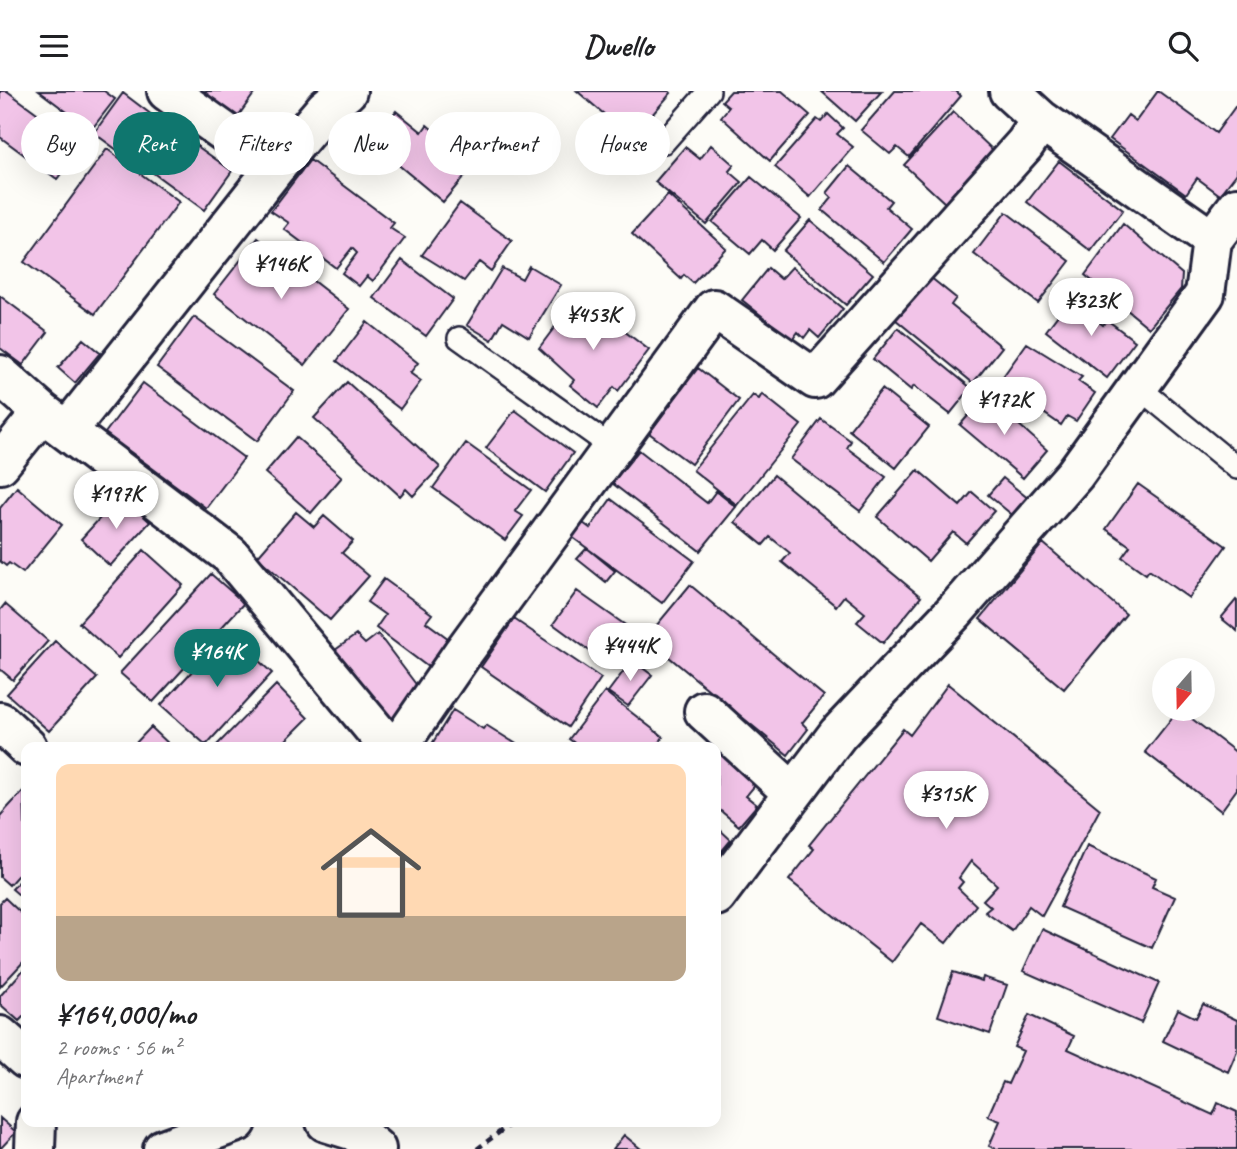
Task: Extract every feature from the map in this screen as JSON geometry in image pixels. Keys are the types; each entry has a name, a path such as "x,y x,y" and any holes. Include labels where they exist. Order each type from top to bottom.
{"street":[{"path":"167,91 214,125"},
{"path":"314,123 347,91"},
{"path":"1009,91 1041,120 1212,240"},
{"path":"402,742 714,309 815,379 1026,144 1041,120"},
{"path":"0,464 55,421 269,175"},
{"path":"721,889 838,734 954,612 1075,474 1205,294 1212,240 1237,207"},
{"path":"0,375 55,421 230,555 385,742"},
{"path":"704,711 793,793"},
{"path":"0,722 22,742"},
{"path":"0,1036 21,1055"},
{"path":"35,1149 36,1127"},
{"path":"163,1149 223,1127"},
{"path":"340,1127 355,1132 376,1149"}],"lane":[{"path":"670,135 709,91"},
{"path":"458,338 613,449"},
{"path":"1138,387 1237,468"}],"path":[{"path":"477,1149 506,1127"}],"building":[{"path":"0,91 7,91 36,112 21,112 21,152 0,137"},
{"path":"39,91 104,91 115,99 99,120 99,112 67,112"},
{"path":"199,91 256,91 241,112 227,112"},
{"path":"577,91 671,93 655,112 602,112"},
{"path":"731,91 782,91 810,115 770,161 721,117 729,107 722,101"},
{"path":"821,91 882,91 855,121"},
{"path":"895,91 956,91 961,96 909,157 897,147 890,154 861,130"},
{"path":"1158,91 1216,133 1237,104 1237,173 1220,195 1197,178 1186,194 1110,139 1128,115 1136,121"},
{"path":"123,93 148,112 113,112 113,147 99,137 99,126"},
{"path":"953,112 994,151 945,203 904,165"},
{"path":"828,114 843,128 837,134 853,147 810,197 775,167 817,119 821,122"},
{"path":"411,123 422,132 425,128 425,175 466,175 443,202 411,175"},
{"path":"711,145 734,165 729,171 742,182 706,224 655,182 661,175 670,175 670,164 685,147 700,159"},
{"path":"200,148 214,158 214,175 229,175 204,210 156,175 200,175"},
{"path":"107,149 113,153 113,175 142,175 179,202 95,314 24,262 88,175 99,175 99,160"},
{"path":"1059,161 1123,210 1091,251 1027,202"},
{"path":"314,163 394,223 390,228 405,238 373,281 367,276 359,286 342,273 357,253 352,248 336,268 284,229 289,223 271,211 299,175 314,175"},
{"path":"849,166 891,201 886,207 912,229 884,262 822,210 832,198 827,193"},
{"path":"751,177 801,218 773,250 762,240 750,254 712,222"},
{"path":"668,195 726,248 693,283 684,275 681,279 632,234"},
{"path":"460,203 512,241 491,271 479,262 464,281 422,255"},
{"path":"1006,212 1070,261 1038,303 974,254"},
{"path":"810,220 873,274 846,305 783,251"},
{"path":"1123,224 1182,274 1181,289 1149,328 1085,275"},
{"path":"258,238 349,309 305,365 214,294"},
{"path":"402,260 453,299 426,336 374,298"},
{"path":"529,266 561,285 529,337 503,321 492,340 467,325 502,268 522,279"},
{"path":"792,267 843,309 819,338 810,330 804,338 798,332 792,340 742,300 768,268 781,279"},
{"path":"930,277 956,298 951,305 1002,347 973,383 895,319"},
{"path":"0,296 48,332 23,365 0,348"},
{"path":"578,296 649,350 618,391 614,387 598,408 570,385 574,380 539,348"},
{"path":"1070,299 1103,325 1107,320 1135,341 1107,378 1046,331"},
{"path":"194,317 294,391 257,441 157,367"},
{"path":"367,322 418,363 410,373 421,381 400,409 337,361"},
{"path":"898,328 971,388 950,414 914,386 911,390 873,359"},
{"path":"83,339 100,353 75,383 58,368"},
{"path":"1027,343 1082,377 1078,381 1095,393 1076,421 1067,416 1061,425 999,382"},
{"path":"698,368 739,400 691,464 649,433"},
{"path":"347,382 440,467 413,496 406,489 400,496 314,418"},
{"path":"143,383 244,458 206,508 105,433"},
{"path":"882,389 929,427 896,468 849,430"},
{"path":"762,394 801,425 737,505 693,470 753,395 759,399"},
{"path":"986,395 1047,450 1023,478 960,425"},
{"path":"515,410 573,453 545,492 486,448"},
{"path":"821,419 851,441 847,448 886,477 860,511 791,459"},
{"path":"296,437 342,477 311,513 265,473"},
{"path":"466,443 531,490 515,511 523,516 505,540 433,488"},
{"path":"639,450 707,503 716,491 736,507 700,551 612,483"},
{"path":"918,470 960,506 972,492 994,511 966,543 953,532 928,561 877,517"},
{"path":"774,475 921,597 883,643 857,622 865,613 844,596 836,606 782,562 790,553 770,537 763,545 735,522"},
{"path":"1003,478 1030,500 1016,518 988,495"},
{"path":"1138,484 1226,546 1189,598 1149,570 1146,574 1122,557 1130,546 1106,529"},
{"path":"17,487 62,525 23,573 9,563 6,566 0,561 0,508"},
{"path":"121,495 150,522 110,566 81,539"},
{"path":"611,499 694,561 662,603 572,537 583,523 590,528"},
{"path":"296,512 314,527 324,516 353,541 342,553 369,576 330,620 257,557"},
{"path":"1043,543 1126,614 1064,689 980,619"},
{"path":"587,548 615,571 606,582 577,559"},
{"path":"144,550 183,585 118,658 79,623"},
{"path":"211,574 244,603 153,702 120,673"},
{"path":"384,579 432,614 426,622 449,639 428,667 376,628 385,615 367,602"},
{"path":"690,585 824,696 802,723 808,729 788,755 646,638"},
{"path":"577,591 638,634 613,668 553,624"},
{"path":"1237,601 1237,631 1221,618"},
{"path":"5,604 48,641 13,680 0,669 0,610"},
{"path":"514,619 601,678 568,727 481,667"},
{"path":"228,632 272,673 209,742 203,742 161,705"},
{"path":"378,634 421,691 413,702 386,724 331,653 356,635 365,644"},
{"path":"55,641 97,678 49,731 7,694"},
{"path":"632,660 652,675 628,706 608,692"},
{"path":"948,684 1100,809 1042,916 1029,906 1012,931 985,912 991,907 983,900 997,885 971,861 959,878 963,882 958,888 976,905 946,943 921,924 892,962 789,880 814,849 809,845 903,729 910,735"},
{"path":"276,685 308,718 284,742 220,742"},
{"path":"605,692 663,737 660,742 573,742 569,739"},
{"path":"453,710 483,729 486,725 513,742 433,742"},
{"path":"1170,721 1195,721 1237,753 1237,789 1221,811 1145,752"},
{"path":"151,727 167,742 137,742"},
{"path":"721,754 757,783 746,796 757,805 739,826 721,811"},
{"path":"21,793 21,872 9,885 0,877 0,816"},
{"path":"721,831 731,840 721,852"},
{"path":"1087,846 1156,878 1152,887 1175,897 1152,948 1060,907"},
{"path":"21,879 21,897 12,889"},
{"path":"5,898 21,913 21,964 0,987 0,903"},
{"path":"1042,929 1159,983 1141,1023 1023,971"},
{"path":"953,972 982,981 983,977 1007,985 990,1034 938,1016"},
{"path":"21,973 19,1021 0,1004 0,996"},
{"path":"1203,1004 1237,1020 1237,1051 1228,1072 1163,1041 1178,1009 1196,1018"},
{"path":"1029,1015 1074,1036 1068,1049 1213,1115 1218,1103 1237,1112 1237,1149 996,1149 989,1146 1000,1121 988,1116 1003,1082 1008,1084 1023,1051 1014,1047"},
{"path":"0,1118 16,1132 0,1149"},
{"path":"624,1135 641,1149 613,1149"}]}
